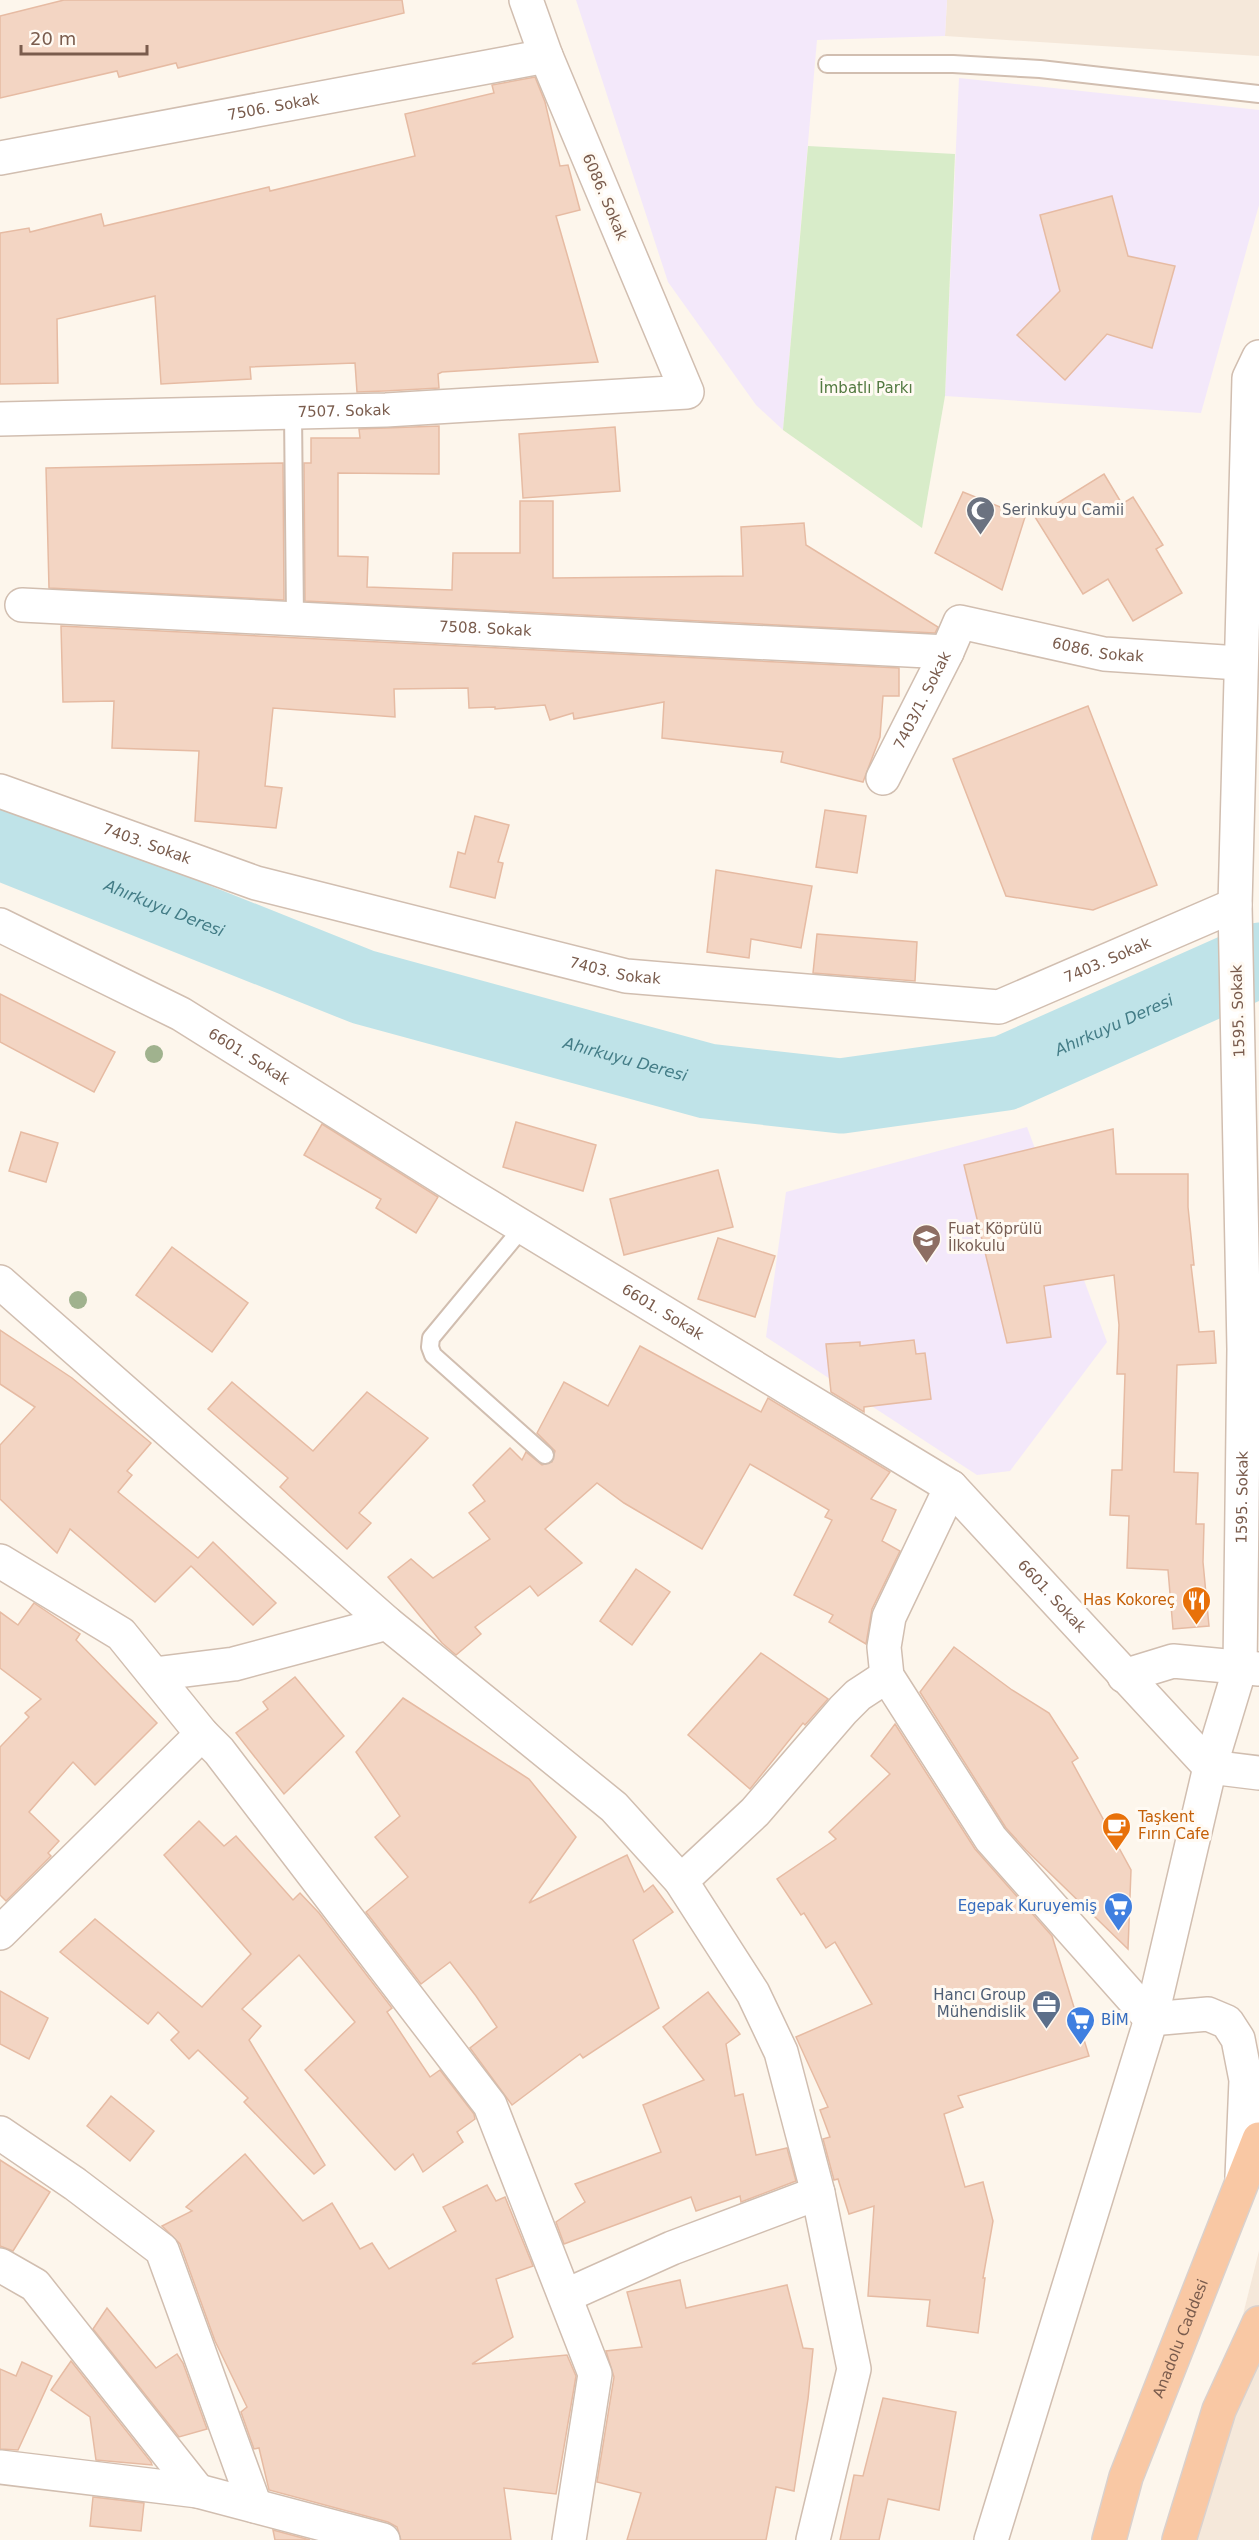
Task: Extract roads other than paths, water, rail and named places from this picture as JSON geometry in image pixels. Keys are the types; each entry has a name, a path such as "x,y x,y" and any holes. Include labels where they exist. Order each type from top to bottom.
{"highway":[{"name":"Anadolu Caddesi","path":"1109,2540 1126,2477 1259,2139"},
{"path":"1179,2540 1219,2410 1259,2323"}],"street":[{"name":"6086. Sokak","path":"526,0 546,56 687,392"},
{"name":"7506. Sokak","path":"0,158 546,56"},
{"name":"1595. Sokak","path":"992,2540 1151,2019 1210,1767 1249,1669 1235,911 1248,731 1239,663 1249,378 1259,357"},
{"name":"7507. Sokak","path":"0,419 386,410 687,392"},
{"name":"7508. Sokak","path":"22,605 947,652"},
{"name":"6086. Sokak","path":"960,622 1104,654 1239,663"},
{"name":"7403/1. Sokak","path":"883,778 960,622"},
{"name":"7403. Sokak","path":"0,791 256,883 627,976 999,1007 1235,911"},
{"name":"6601. Sokak","path":"0,925 181,1014 523,1227 951,1487 1210,1767"},
{"path":"0,1282 387,1623 614,1807 681,1881 753,1993 781,2052 818,2193 855,2369 813,2540"},
{"path":"951,1487 889,1617 884,1647 887,1676 992,1839 1151,2019 1208,2014 1227,2022 1238,2039 1246,2080 1242,2182"},
{"path":"0,1561 120,1634 202,1734 219,1751 490,2105 595,2374 569,2540"},
{"path":"154,1674 234,1664 387,1623"},
{"path":"1124,1676 1173,1661 1249,1669"},
{"path":"681,1881 755,1812 858,1695 887,1676"},
{"path":"0,1932 202,1734"},
{"path":"1210,1767 1259,1773"},
{"path":"0,2133 75,2184 162,2250 255,2506"},
{"path":"565,2296 672,2248 818,2193"},
{"path":"0,2265 35,2285 198,2491"},
{"path":"0,2467 198,2491 383,2540"}],"lane":[{"path":"827,64 943,64 1040,69 1259,94"},
{"path":"293,412 295,619"},
{"path":"523,1227 431,1338 430,1347 433,1356 545,1455"}],"waterway":[{"name":"Ahırkuyu Deresi","path":"0,842 363,987 707,1081 841,1096 1005,1073 1259,960"}],"place":[{"name":"Serinkuyu Camii","path":"981,536"},
{"name":"Fuat Köprülü İlkokulu","path":"927,1264"},
{"name":"Has Kokoreç","path":"1196,1626"},
{"name":"Taşkent Fırın Cafe","path":"1117,1852"},
{"name":"Egepak Kuruyemiş","path":"1118,1932"},
{"name":"Hancı Group Mühendislik","path":"1047,2030"},
{"name":"BİM","path":"1080,2046"}],"park label":[{"name":"İmbatlı Parkı","path":"866,388"}]}
